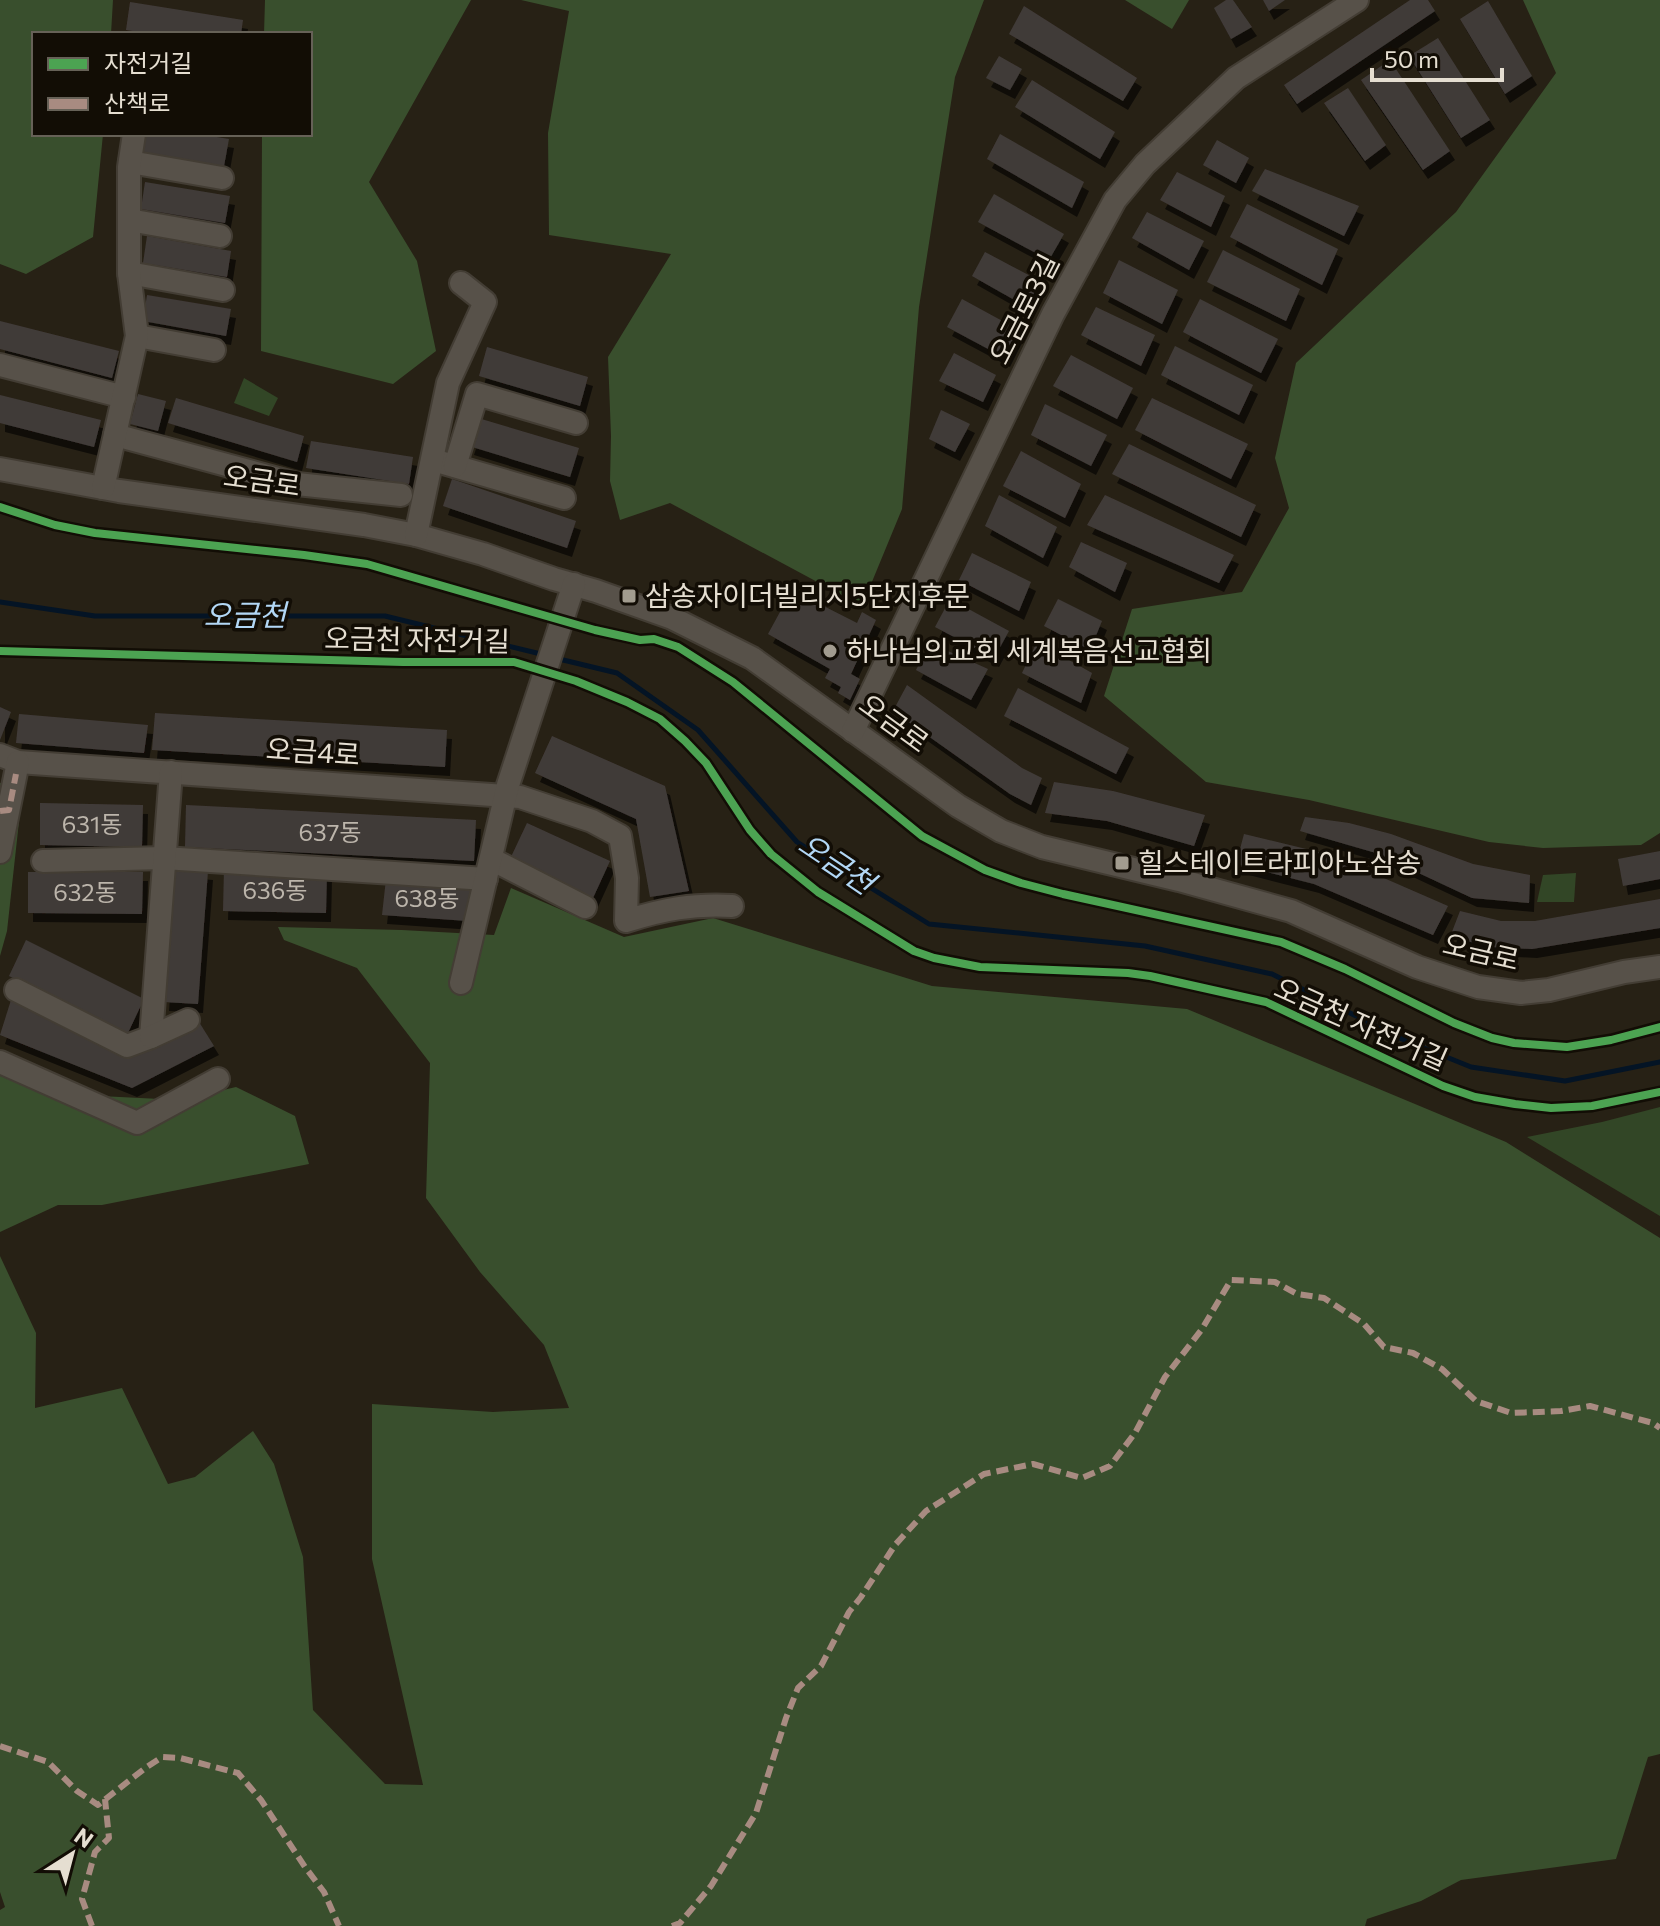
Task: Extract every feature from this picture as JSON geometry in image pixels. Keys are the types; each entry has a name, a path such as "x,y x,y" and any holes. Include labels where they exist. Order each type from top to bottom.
{"street":[{"name":"오금로3길","path":"853,731 1053,314 1115,200 1145,164 1236,78 1357,0"},
{"path":"103,488 137,336 129,273 130,162 134,136"},
{"path":"130,162 222,178"},
{"path":"129,220 220,236"},
{"path":"129,273 223,290"},
{"path":"416,535 448,383 485,302 461,283"},
{"path":"137,336 214,350"},
{"path":"0,365 124,397"},
{"path":"455,466 477,394 576,423"},
{"path":"115,435 297,484 401,495"},
{"path":"431,459 564,498"},
{"name":"오금로","path":"0,469 103,488 416,535 483,554 570,595 672,618 752,658 958,806 1001,831 1042,847 1291,911 1417,967 1478,987 1521,993 1549,990 1624,972 1660,967"},
{"path":"461,983 505,796 570,595"},
{"path":"0,852 9,759"},
{"name":"오금4로","path":"9,759 520,797 592,821 620,836 627,878 626,921 690,905 732,906"},
{"path":"151,1037 171,772"},
{"path":"43,861 164,858 489,869 585,907"},
{"path":"16,990 127,1046 188,1020"},
{"path":"0,1062 137,1123 218,1079"}],"green space":[{"path":"0,0 113,0 111,32 32,32 32,136 103,136 93,237 26,274 0,264"},
{"path":"265,0 471,0 369,182 417,261 436,351 393,384 261,351 262,136 312,136 312,32 264,32"},
{"path":"521,0 984,0 955,77 919,307 902,509 862,606 670,503 620,520 610,481 608,357 671,254 549,235 548,133 569,11"},
{"path":"1125,0 1189,0 1172,29"},
{"path":"1523,0 1660,0 1660,833 1641,845 1543,848 1489,842 1309,800 1206,782 1104,696 1132,609 1242,592 1289,508 1275,458 1296,363 1456,212 1556,73"},
{"path":"244,378 278,398 269,416 234,403"},
{"path":"0,783 23,785 7,931 0,956"},
{"path":"1576,873 1574,902 1537,902 1543,875"},
{"path":"511,888 624,937 713,918 932,986 1187,1009 1506,1142 1660,1238 1660,1754 1648,1757 1616,1859 1461,1880 1421,1901 1367,1919 1365,1926 0,1926 0,1910 5,1907 0,1892 0,1256 36,1333 35,1408 122,1388 168,1484 195,1477 253,1431 274,1464 303,1557 313,1710 385,1784 423,1785 372,1559 372,1404 493,1412 569,1408 544,1345 480,1272 426,1198 430,1063 357,968 284,940 278,927 494,935"},
{"path":"0,1050 100,1096 180,1100 236,1087 295,1116 309,1164 102,1205 58,1205 0,1232"},
{"path":"1660,1107 1660,1216 1527,1137 1602,1122"}],"building":[{"path":"1226,0 1233,0 1252,27 1231,39 1214,8"},
{"path":"1263,0 1285,0 1269,11"},
{"path":"1410,0 1428,0 1435,11 1297,104 1284,85"},
{"path":"1488,1 1532,76 1505,94 1460,19"},
{"path":"130,2 243,20 241,32 126,30"},
{"path":"1024,6 1137,78 1123,101 1009,34"},
{"path":"1438,38 1490,120 1461,138 1409,56"},
{"path":"999,56 1022,69 1010,90 986,78"},
{"path":"1390,60 1450,151 1423,170 1361,80"},
{"path":"1032,80 1115,132 1100,159 1015,107"},
{"path":"1348,88 1386,145 1365,161 1324,103"},
{"path":"1000,134 1084,182 1072,208 987,159"},
{"path":"143,136 229,139 224,166 140,152"},
{"path":"1217,140 1249,158 1236,183 1203,165"},
{"path":"1265,169 1359,206 1344,236 1252,191"},
{"path":"1177,172 1225,196 1211,227 1160,200"},
{"path":"145,182 230,196 225,223 141,209"},
{"path":"994,194 1064,234 1049,260 978,222"},
{"path":"1247,204 1338,249 1322,285 1230,237"},
{"path":"1147,212 1204,241 1189,270 1132,238"},
{"path":"147,236 231,251 227,277 143,263"},
{"path":"1223,250 1300,289 1286,321 1207,282"},
{"path":"985,252 1040,281 1027,307 972,276"},
{"path":"1119,260 1178,290 1162,324 1103,293"},
{"path":"147,295 231,309 226,336 143,321"},
{"path":"962,299 1019,330 1005,358 947,327"},
{"path":"1200,299 1278,339 1261,373 1183,332"},
{"path":"1096,307 1155,335 1141,366 1081,335"},
{"path":"0,321 119,351 112,378 0,349"},
{"path":"1175,346 1253,385 1239,415 1161,375"},
{"path":"487,347 588,377 580,406 479,376"},
{"path":"954,353 996,375 983,402 939,381"},
{"path":"1071,355 1133,388 1117,419 1053,386"},
{"path":"138,394 166,401 158,431 130,424"},
{"path":"0,395 101,420 94,447 0,423"},
{"path":"176,398 304,436 297,462 168,423"},
{"path":"1152,398 1248,444 1231,479 1135,430"},
{"path":"1045,404 1107,435 1091,466 1031,435"},
{"path":"941,410 970,424 955,452 929,439"},
{"path":"478,418 579,448 570,477 469,446"},
{"path":"311,441 413,457 409,484 306,468"},
{"path":"1129,444 1256,505 1241,537 1112,474"},
{"path":"1021,451 1081,484 1065,518 1003,486"},
{"path":"452,479 576,521 567,548 443,506"},
{"path":"999,495 1057,527 1043,558 985,526"},
{"path":"1105,495 1234,555 1219,583 1087,525"},
{"path":"1081,542 1127,563 1115,592 1069,567"},
{"path":"972,553 1031,582 1019,611 959,580"},
{"name":"하나님의교회 세계복음선교협회","path":"792,590 857,623 862,612 876,620 851,674 860,679 850,700 838,693 841,687 825,678 830,669 768,634"},
{"path":"950,599 1009,631 994,658 935,627"},
{"path":"1058,599 1102,621 1090,650 1044,626"},
{"path":"1037,642 1092,673 1081,703 1022,673"},
{"path":"930,643 988,669 971,700 916,670"},
{"path":"907,685 1022,768 1042,778 1031,805 1010,794 893,711"},
{"path":"1018,688 1129,748 1116,774 1004,716"},
{"path":"0,707 11,712 0,740"},
{"path":"155,713 447,730 445,767 152,750"},
{"path":"19,714 148,725 144,753 16,743"},
{"path":"552,736 665,786 689,891 650,897 636,819 535,773"},
{"path":"1054,782 1113,791 1205,815 1194,846 1107,821 1045,813"},
{"path":"40,803 143,805 142,847 40,845"},
{"path":"186,805 476,820 474,861 185,847"},
{"path":"1305,817 1349,823 1391,834 1473,864 1530,875 1529,903 1472,898 1376,853 1300,831"},
{"path":"527,823 610,861 593,898 510,859"},
{"path":"1244,834 1331,855 1448,906 1433,935 1314,884 1236,864"},
{"path":"1660,851 1660,879 1623,886 1618,859"},
{"path":"174,868 208,871 198,1004 164,1002"},
{"path":"224,869 327,871 326,913 223,911"},
{"path":"28,872 143,872 142,914 28,913"},
{"path":"386,879 472,883 468,921 382,915"},
{"path":"1660,899 1660,928 1532,949 1492,947 1450,937 1460,911 1501,921 1535,921"},
{"path":"26,940 144,999 127,1035 9,976"},
{"path":"11,1000 133,1057 199,1022 214,1046 132,1088 0,1035"}],"waterway":[{"name":"오금천","path":"0,602 95,616 385,616 545,655"},
{"name":"오금천","path":"555,658 617,673 698,730 797,842 929,924 1145,946 1272,974 1402,1039 1471,1067 1565,1081 1660,1062"}],"marked path":[{"path":"0,811 9,810 16,774"},
{"path":"672,1926 680,1923 711,1886 756,1813 798,1688 821,1666 849,1612 895,1545 926,1511 984,1474 1033,1464 1082,1478 1110,1466 1135,1433 1165,1377 1202,1329 1231,1280 1275,1282 1297,1294 1324,1298 1364,1324 1384,1347 1413,1353 1442,1369 1476,1401 1511,1413 1561,1411 1590,1406 1653,1423 1660,1428"},
{"path":"0,1746 48,1762 77,1791 98,1805 162,1757 180,1758 238,1773 261,1800 324,1892 339,1926"},
{"path":"92,1926 82,1899 95,1852 109,1838 105,1799"}],"cycle path":[{"path":"0,507 55,525 95,533 367,564 595,630 640,640 654,639 678,647 733,682 922,836 985,870 1063,894 1281,942 1492,1038 1567,1047 1611,1040 1660,1027"},
{"name":"오금천 자전거길","path":"0,651 514,662 576,681 660,719 706,763 750,830 771,854 818,892 914,951 980,967 1150,976 1266,1002 1443,1086 1475,1097 1551,1108 1592,1106 1660,1092"}],"place":[{"name":"삼송자이더빌리지5단지후문","path":"629,596"},
{"name":"하나님의교회 세계복음선교협회","path":"830,651"},
{"name":"힐스테이트라피아노삼송","path":"1122,863"}]}
